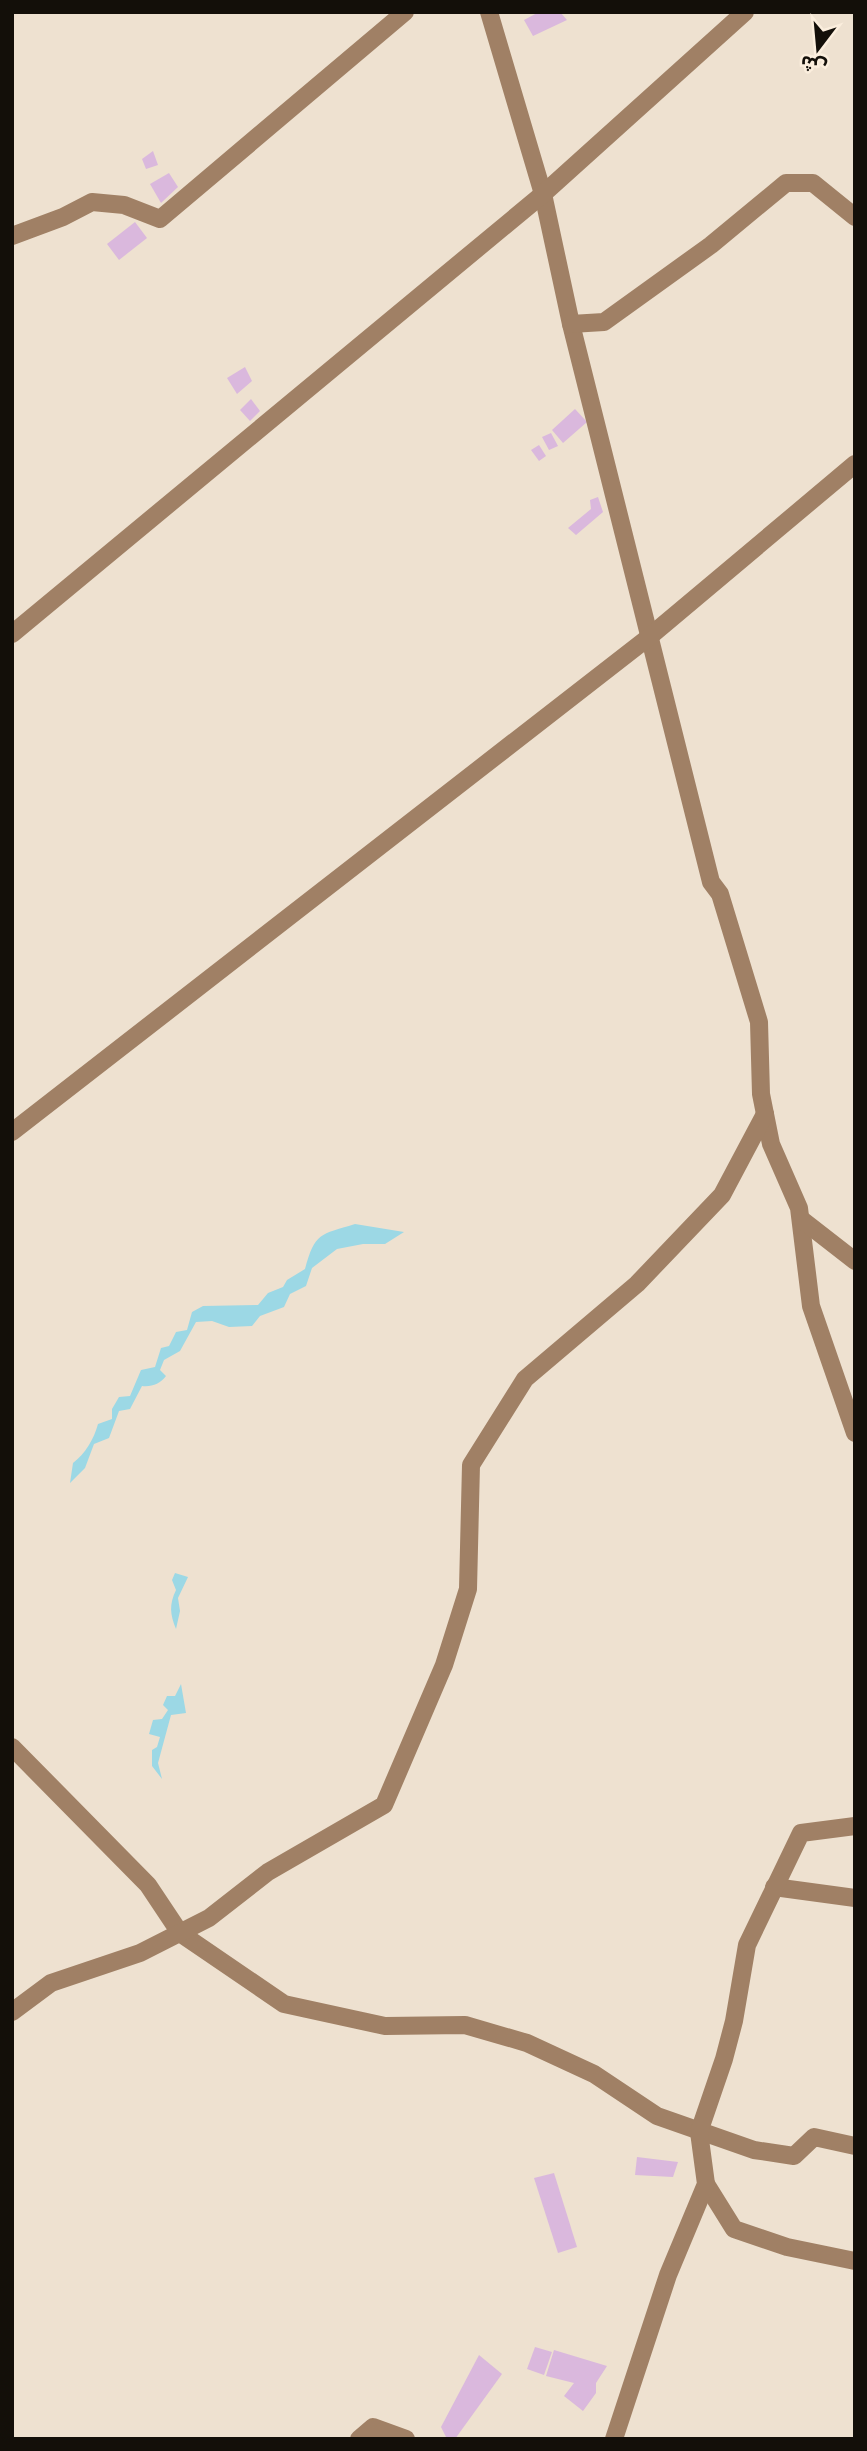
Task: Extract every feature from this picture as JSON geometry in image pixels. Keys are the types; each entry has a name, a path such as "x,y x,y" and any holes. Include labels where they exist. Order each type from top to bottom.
{"street":[{"path":"12,236 63,217 92,202 124,205 160,219 405,12"},
{"path":"489,12 543,194 571,324 711,882 720,894 759,1022 761,1094 771,1144 799,1208 811,1306 855,1433"},
{"path":"12,634 543,194 745,12"},
{"path":"571,324 604,322 711,245 786,183 813,183 855,217"},
{"path":"12,1132 649,637 855,464"},
{"path":"12,2012 51,1983 141,1953 209,1918 268,1872 384,1805 444,1665 468,1589 471,1465 525,1379 637,1284 722,1195 765,1114"},
{"path":"801,1219 855,1261"},
{"path":"12,1747 148,1885 180,1933 284,2004 385,2026 464,2025 527,2043 594,2074 657,2116 754,2150 794,2156 814,2137 855,2146"},
{"path":"855,1826 801,1833 747,1945 734,2021 699,2132 706,2184 734,2229 787,2247 855,2261"},
{"path":"774,1888 855,1898"},
{"path":"614,2439 668,2275 706,2184"},
{"path":"359,2439 373,2427 406,2439"}],"water":[{"path":"355,1224 404,1232 385,1244 363,1244 337,1249 312,1268 306,1286 290,1294 284,1307 260,1316 252,1326 229,1327 212,1321 196,1322 180,1351 164,1360 160,1370 166,1376 155,1384 142,1386 130,1409 119,1411 109,1438 94,1444 85,1468 70,1483 73,1463 88,1446 98,1424 112,1419 112,1409 119,1397 130,1396 141,1370 155,1367 161,1348 169,1346 176,1332 187,1330 192,1312 203,1306 258,1305 268,1293 283,1287 287,1280 305,1269 316,1241 326,1233"},
{"path":"175,1573 188,1577 178,1598 180,1611 176,1629 171,1610 176,1590 172,1580"},
{"path":"181,1684 186,1713 171,1715 158,1763 162,1779 152,1766 152,1750 157,1747 160,1737 149,1734 153,1720 162,1719 168,1710 163,1705 167,1696 175,1696"}],"building":[{"path":"539,12 560,12 567,20 533,36 524,20"},
{"path":"153,151 158,165 146,169 142,159"},
{"path":"169,173 178,187 161,203 150,184"},
{"path":"135,222 147,238 119,260 107,244"},
{"path":"245,367 252,381 237,394 227,378"},
{"path":"251,399 260,411 250,421 240,410"},
{"path":"575,409 587,422 563,443 552,430"},
{"path":"551,433 558,446 549,450 542,437"},
{"path":"539,445 546,456 539,461 531,450"},
{"path":"598,497 603,512 576,535 568,528 591,509 590,500"},
{"path":"637,2157 678,2162 673,2177 635,2175"},
{"path":"554,2173 577,2247 558,2253 534,2178"},
{"path":"535,2347 552,2352 544,2375 527,2369"},
{"path":"554,2350 607,2366 596,2383 596,2393 583,2411 564,2396 574,2383 546,2376"},
{"path":"479,2355 502,2374 455,2439 447,2439 441,2427"}]}
